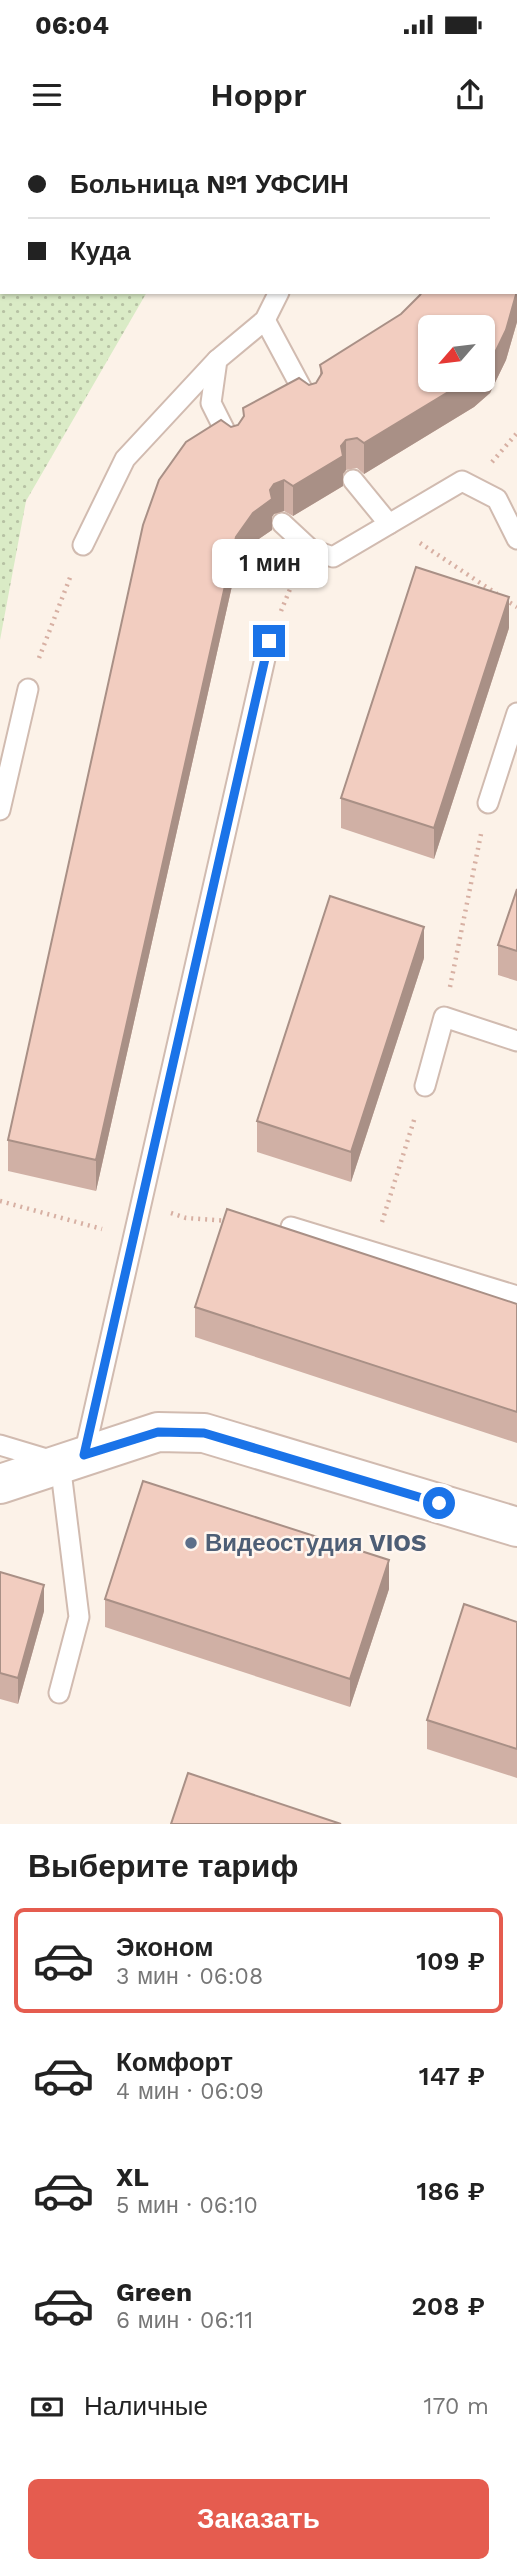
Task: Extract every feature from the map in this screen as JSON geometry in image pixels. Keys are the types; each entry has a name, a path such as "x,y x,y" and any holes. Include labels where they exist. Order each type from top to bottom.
{"street":[{"path":"0,1484 158,1432 204,1433 517,1527"}],"lane":[{"path":"83,545 125,459 218,360 265,320 278,294"},
{"path":"265,320 310,402"},
{"path":"218,360 211,403 232,444"},
{"path":"353,480 390,524"},
{"path":"282,523 310,549 333,557 462,481 497,499 517,539"},
{"path":"60,1693 79,1617 72,1459 269,641"},
{"path":"0,810 28,689"},
{"path":"488,803 517,713"},
{"path":"425,1086 444,1017 517,1041"},
{"path":"291,1227 517,1296"},
{"path":"0,1445 72,1459"}],"path":[{"path":"390,524 517,607"},
{"path":"28,689 53,615 83,545"},
{"path":"444,1017 488,803"},
{"path":"382,1221 425,1086"},
{"path":"0,1201 79,1222"},
{"path":"186,1218 241,1222"}],"green space":[{"path":"0,294 146,294 26,501 0,640"}],"building":[{"path":"421,294 516,294 506,330 495,353 495,315 418,315 418,392 448,392 364,443 357,438 346,440 341,446 343,456 293,486 284,480 274,484 270,490 272,499 253,513 236,537 96,1160 8,1140 143,525 159,480 186,442 221,420 231,427 238,425 244,416 243,408 299,378 309,385 316,383 322,373 320,365 401,314"},
{"path":"416,567 509,597 434,828 341,798"},
{"path":"517,889 517,951 498,945"},
{"path":"330,896 424,927 351,1152 257,1121"},
{"path":"227,1209 517,1304 517,1412 195,1307"},
{"path":"143,1481 389,1560 350,1679 105,1599"},
{"path":"0,1572 44,1585 18,1678 0,1673"},
{"path":"464,1604 517,1622 517,1749 427,1720"},
{"path":"188,1773 341,1824 171,1824"}],"place":[{"name":"Видеостудия VIOS","path":"191,1543"}],"route":[{"path":"269,641 84,1455 158,1432 204,1433 439,1503"}]}
